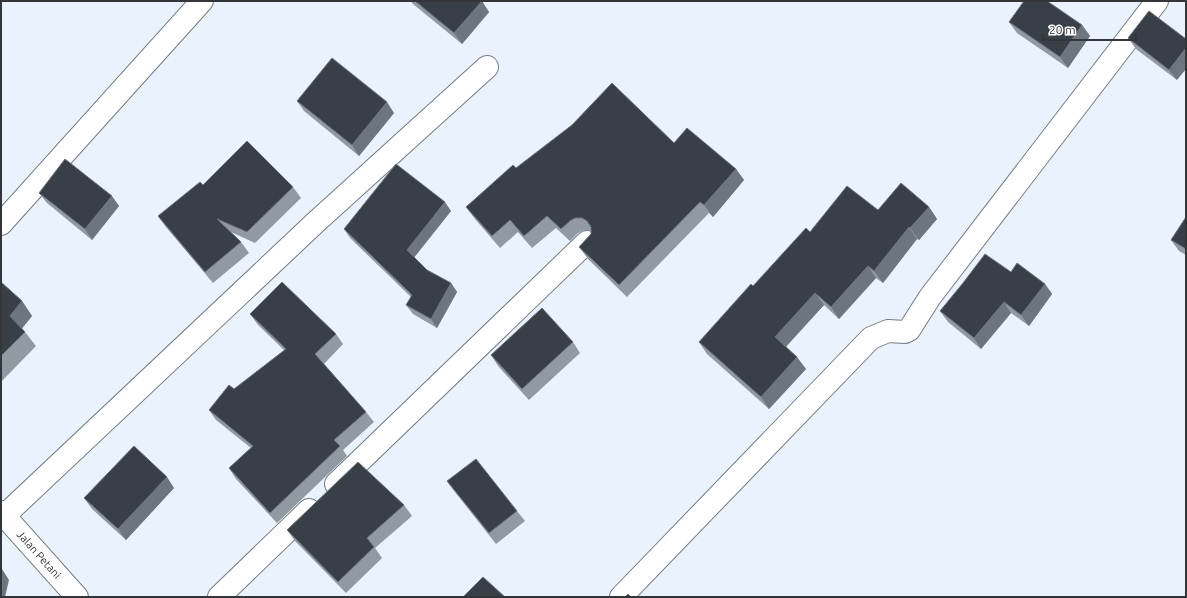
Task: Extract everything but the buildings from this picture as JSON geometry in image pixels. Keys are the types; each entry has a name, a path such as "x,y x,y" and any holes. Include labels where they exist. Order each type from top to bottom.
{"street":[{"path":"1,224 202,1"},
{"path":"621,597 871,338 888,331 904,332 909,330 930,297 1157,1"},
{"path":"2,514 316,222 487,67"},
{"path":"219,597 587,242"},
{"name":"Jalan Petani","path":"2,514 77,597"}]}
